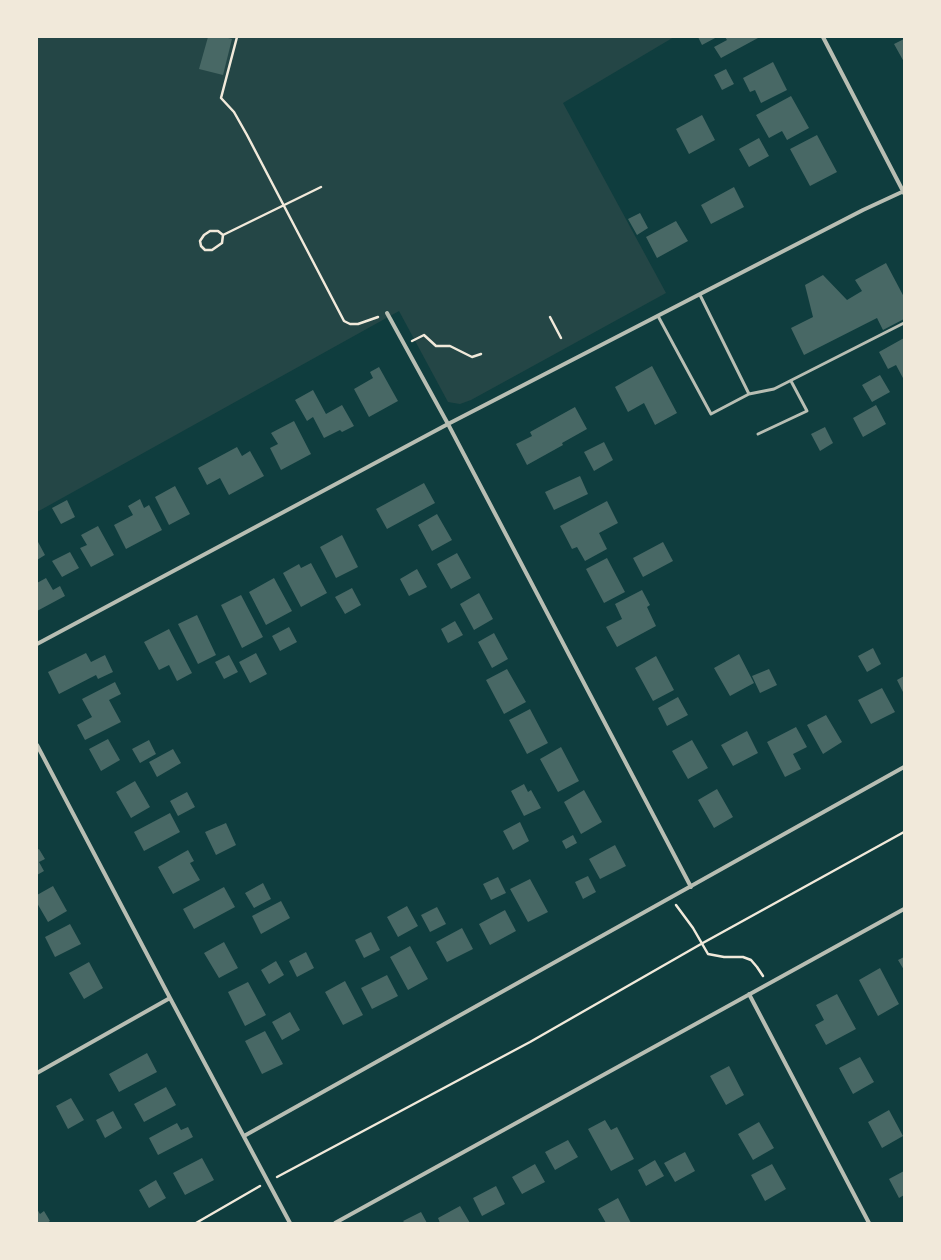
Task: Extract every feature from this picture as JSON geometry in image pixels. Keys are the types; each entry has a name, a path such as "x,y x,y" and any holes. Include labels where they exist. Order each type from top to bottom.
{"street":[{"path":"37,644 448,424 863,210 904,192 822,37"},
{"path":"387,313 448,424 691,887"},
{"path":"37,745 290,1223"},
{"path":"244,1136 904,767"},
{"path":"335,1223 904,909"},
{"path":"750,994 869,1223"},
{"path":"37,1073 170,998"}],"lane":[{"path":"700,295 750,394"},
{"path":"658,316 711,414 750,394 774,389 904,323"},
{"path":"758,434 807,411 791,380"}],"path":[{"path":"237,37 221,98 234,112 344,321 350,324 358,324 387,313"},
{"path":"223,235 321,187"},
{"path":"210,231 218,231 223,235 222,243 217,248 205,250 201,246 200,241 204,234 210,231"},
{"path":"550,318 561,338"},
{"path":"405,345 424,335 436,346 450,346 472,357 481,354"},
{"path":"279,1176 530,1042 701,944 904,832"},
{"path":"672,897 680,912 693,928 708,954 724,957 743,957 751,960 768,984"},
{"path":"196,1223 256,1188"}],"shaded area":[{"path":"37,37 674,37 563,103 666,293 471,400 460,404 448,402 399,311 37,512"}],"building":[{"path":"208,37 224,37 232,39 223,75 199,69"},
{"path":"698,37 717,37 702,45"},
{"path":"725,37 758,38 721,58 714,47 727,40"},
{"path":"904,39 904,62 894,44"},
{"path":"773,62 787,90 761,103 755,90 750,92 743,78"},
{"path":"726,69 734,84 722,90 714,75"},
{"path":"791,96 809,128 787,140 782,131 769,138 756,115"},
{"path":"702,115 715,140 689,154 676,129"},
{"path":"817,135 837,172 810,186 790,149"},
{"path":"759,138 769,156 749,167 739,149"},
{"path":"734,187 744,207 711,224 701,205"},
{"path":"640,213 648,228 637,235 628,219"},
{"path":"676,221 688,241 657,258 646,237"},
{"path":"886,263 904,297 904,319 883,330 877,318 804,355 791,328 813,317 805,285 823,275 847,300 862,291 855,280"},
{"path":"904,338 904,380 896,365 888,369 879,352"},
{"path":"652,366 677,413 655,425 644,403 628,412 615,387"},
{"path":"379,367 398,401 369,417 354,389 373,378 370,372"},
{"path":"880,375 890,392 872,402 862,385"},
{"path":"313,390 326,414 342,405 354,426 342,432 340,430 324,438 313,417 307,421 295,400"},
{"path":"876,405 886,424 863,437 853,418"},
{"path":"575,407 587,429 562,443 563,445 527,465 516,444 532,436 530,432"},
{"path":"294,421 311,454 281,470 270,448 278,444 271,433"},
{"path":"825,427 833,443 820,451 811,434"},
{"path":"604,442 613,460 594,471 584,452"},
{"path":"237,447 242,456 250,451 264,476 229,495 220,478 207,485 198,468"},
{"path":"580,476 588,494 554,510 545,492"},
{"path":"424,483 435,503 387,529 376,509"},
{"path":"175,486 190,514 169,525 155,497"},
{"path":"140,499 144,508 149,505 162,530 126,549 114,525 133,515 128,506"},
{"path":"67,500 75,517 61,524 52,508"},
{"path":"607,501 618,523 599,533 607,549 585,561 577,547 572,549 560,526"},
{"path":"437,514 452,540 432,551 418,525"},
{"path":"98,526 114,555 91,567 80,548 87,545 81,535"},
{"path":"342,535 358,567 336,578 320,547"},
{"path":"37,540 45,555 37,560"},
{"path":"663,542 673,561 643,577 633,558"},
{"path":"70,552 79,568 62,577 52,561"},
{"path":"457,553 471,578 451,589 437,564"},
{"path":"607,558 625,592 604,603 586,569"},
{"path":"311,563 327,593 301,607 283,573 299,564 301,568"},
{"path":"417,569 427,587 409,596 400,579"},
{"path":"46,578 53,590 60,586 65,596 37,611 37,583"},
{"path":"274,578 292,611 266,625 249,592"},
{"path":"352,588 361,605 345,614 335,597"},
{"path":"642,590 650,605 647,607 656,626 617,647 606,627 622,619 615,604"},
{"path":"479,593 493,619 474,630 460,604"},
{"path":"241,595 263,637 242,648 221,605"},
{"path":"197,615 216,655 198,664 178,624"},
{"path":"455,621 463,635 448,643 441,629"},
{"path":"289,627 297,642 280,651 272,636"},
{"path":"169,629 192,673 177,681 169,665 159,670 144,642"},
{"path":"494,633 508,659 492,668 478,642"},
{"path":"873,648 881,664 867,672 858,656"},
{"path":"86,653 91,662 105,655 113,672 98,679 96,675 59,694 48,672"},
{"path":"256,653 267,674 250,683 239,662"},
{"path":"739,654 754,683 730,696 714,668"},
{"path":"229,655 238,672 224,679 215,662"},
{"path":"656,656 674,690 653,701 635,668"},
{"path":"507,669 526,702 504,714 486,680"},
{"path":"769,669 777,685 760,693 752,676"},
{"path":"904,676 904,694 897,680"},
{"path":"115,682 121,694 109,700 121,722 85,740 77,725 92,717 82,699"},
{"path":"882,688 895,712 871,724 858,700"},
{"path":"678,697 688,715 667,726 658,708"},
{"path":"530,709 548,743 527,754 509,720"},
{"path":"826,715 842,742 823,754 807,725"},
{"path":"796,727 807,747 793,754 801,769 785,777 767,742"},
{"path":"747,731 758,753 733,766 721,745"},
{"path":"108,739 120,760 101,771 89,749"},
{"path":"149,740 156,754 140,763 132,749"},
{"path":"692,740 708,768 688,779 672,751"},
{"path":"561,747 579,781 558,792 540,759"},
{"path":"173,749 181,763 157,777 149,762"},
{"path":"135,781 150,807 131,818 116,792"},
{"path":"524,784 528,792 531,790 541,808 524,816 511,791"},
{"path":"717,789 733,817 714,828 698,800"},
{"path":"584,790 602,822 581,834 564,802"},
{"path":"187,792 195,807 178,816 170,801"},
{"path":"170,813 180,832 144,851 134,832"},
{"path":"520,822 529,841 513,850 503,831"},
{"path":"226,823 236,845 216,855 205,832"},
{"path":"573,835 577,843 566,849 562,841"},
{"path":"615,845 626,866 600,879 589,859"},
{"path":"39,849 45,859 39,862 44,871 37,875 37,850"},
{"path":"188,850 194,861 190,863 200,880 173,894 158,867"},
{"path":"588,876 596,892 583,899 575,882"},
{"path":"498,877 506,893 491,900 483,884"},
{"path":"530,879 548,912 528,922 510,889"},
{"path":"263,883 271,899 254,908 245,893"},
{"path":"53,886 67,911 48,922 37,903 37,895"},
{"path":"224,887 235,907 194,929 183,909"},
{"path":"281,901 290,918 261,934 252,916"},
{"path":"407,906 418,926 398,937 387,917"},
{"path":"437,907 446,924 430,932 421,915"},
{"path":"505,910 516,931 490,945 479,924"},
{"path":"70,924 81,944 55,957 45,937"},
{"path":"462,928 473,949 447,962 436,942"},
{"path":"371,932 380,950 364,958 355,940"},
{"path":"224,942 238,968 219,978 204,953"},
{"path":"410,946 428,979 408,990 390,957"},
{"path":"306,952 314,968 297,977 289,961"},
{"path":"904,957 904,970 898,960"},
{"path":"276,961 284,975 269,984 261,970"},
{"path":"89,962 103,988 84,999 69,973"},
{"path":"880,968 899,1004 878,1016 859,980"},
{"path":"387,975 398,996 372,1009 361,988"},
{"path":"345,981 363,1015 343,1025 325,992"},
{"path":"248,982 266,1015 245,1026 228,992"},
{"path":"837,994 856,1029 826,1045 815,1025 824,1020 816,1005"},
{"path":"290,1012 300,1030 282,1040 272,1022"},
{"path":"265,1031 283,1064 262,1074 245,1041"},
{"path":"147,1053 157,1072 119,1092 109,1074"},
{"path":"860,1057 874,1082 853,1094 839,1068"},
{"path":"729,1066 744,1095 726,1105 710,1076"},
{"path":"166,1087 176,1105 144,1122 134,1104"},
{"path":"71,1098 84,1120 68,1129 56,1106"},
{"path":"889,1110 903,1136 882,1148 868,1122"},
{"path":"113,1111 122,1128 105,1138 96,1120"},
{"path":"605,1120 611,1130 617,1127 634,1159 611,1171 588,1129"},
{"path":"759,1122 774,1148 753,1160 738,1134"},
{"path":"177,1123 181,1130 188,1127 193,1137 158,1155 149,1138"},
{"path":"568,1140 578,1157 555,1170 545,1152"},
{"path":"685,1152 695,1171 675,1182 664,1163"},
{"path":"202,1158 214,1180 185,1195 173,1173"},
{"path":"655,1160 664,1176 646,1186 638,1170"},
{"path":"535,1164 545,1182 522,1194 512,1177"},
{"path":"772,1164 786,1189 765,1201 751,1175"},
{"path":"904,1171 904,1195 899,1198 889,1179"},
{"path":"156,1180 166,1198 149,1208 139,1190"},
{"path":"496,1186 505,1204 482,1216 473,1198"},
{"path":"618,1198 631,1223 606,1223 598,1209"},
{"path":"460,1206 470,1223 440,1223 438,1218"},
{"path":"37,1209 40,1214 44,1211 50,1221 47,1223 37,1223"},
{"path":"421,1212 427,1223 405,1223 403,1221"}]}
